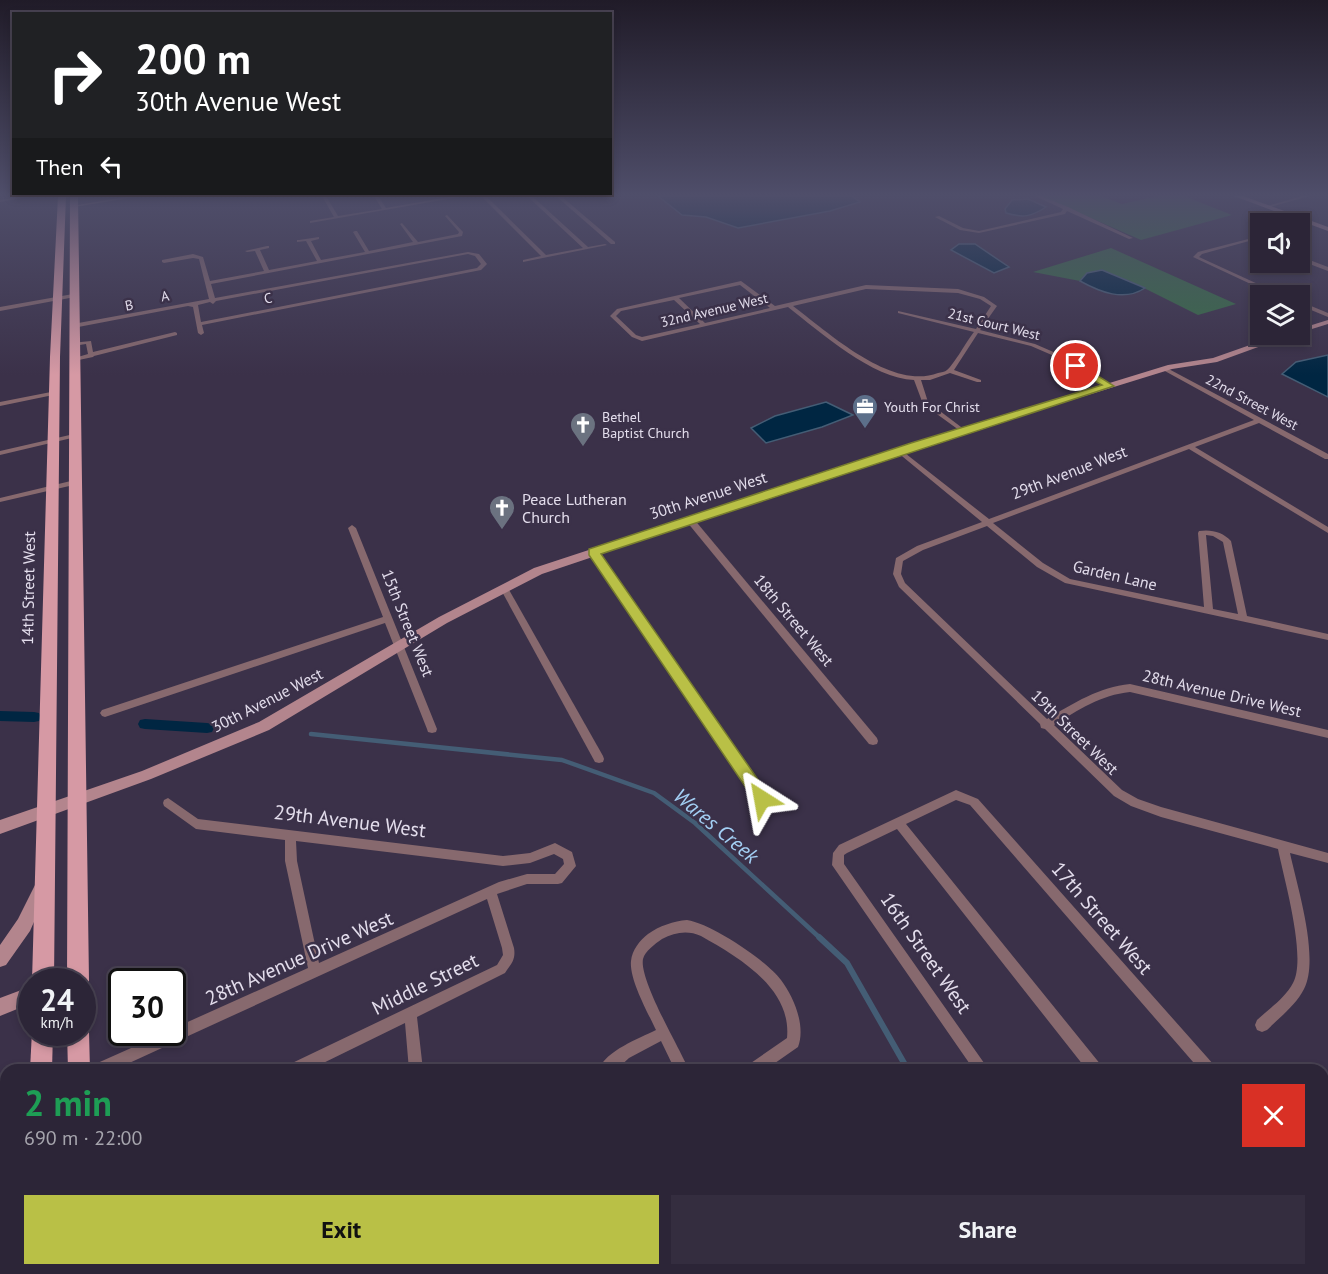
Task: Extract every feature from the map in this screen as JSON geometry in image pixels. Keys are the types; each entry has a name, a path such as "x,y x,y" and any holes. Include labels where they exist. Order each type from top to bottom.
{"main road":[{"name":"14th Street West","path":"43,968 59,255"},
{"path":"73,968 76,799 74,255"},
{"path":"41,1064 42,1046"},
{"path":"78,1046 79,1064"}],"street":[{"path":"260,255 267,272"},
{"path":"316,255 320,262"},
{"path":"208,283 355,255"},
{"name":"A","path":"195,305 465,255"},
{"name":"C","path":"200,324 482,267 484,264 475,255"},
{"path":"1198,255 1196,257 1258,285"},
{"path":"525,261 545,256"},
{"path":"164,261 200,257 213,302"},
{"path":"1310,262 1328,269"},
{"path":"675,298 741,283 774,308"},
{"name":"32nd Avenue West","path":"675,298 615,312 614,318 637,338 646,339 866,287 889,286 958,291 990,301 993,308 977,332"},
{"path":"0,309 74,296"},
{"path":"675,298 704,325"},
{"path":"195,305 201,333"},
{"name":"B","path":"73,326 195,305"},
{"path":"789,305 876,368 917,378 938,377 950,371 977,332"},
{"path":"1310,308 1328,315"},
{"name":"21st Court West","path":"900,312 1033,345 1063,358 1110,386"},
{"path":"1310,328 1328,322"},
{"path":"74,351 91,356 118,346 175,334"},
{"path":"1033,345 1038,336"},
{"path":"74,351 89,342 91,356"},
{"name":"30th Avenue West","path":"0,826 197,755 264,726 400,648 443,620 538,571 899,451 1165,369 1214,360 1258,345"},
{"name":"22nd Street West","path":"1165,369 1328,457"},
{"path":"950,371 979,381"},
{"path":"917,378 925,403 963,431"},
{"path":"0,404 56,393"},
{"name":"29th Avenue West","path":"897,566 905,555 1260,420"},
{"path":"0,453 74,436"},
{"path":"1190,447 1328,530"},
{"name":"Garden Lane","path":"899,451 1040,565 1068,581 1328,637"},
{"path":"0,500 75,482"},
{"name":"18th Street West","path":"690,520 873,741"},
{"name":"15th Street West","path":"352,528 432,729"},
{"path":"1209,611 1202,533 1217,535 1227,542 1243,619"},
{"path":"594,552 762,799"},
{"name":"19th Street West","path":"897,566 902,585 1100,777 1135,803 1328,858"},
{"path":"504,588 599,759"},
{"name":"30th Avenue West","path":"105,713 388,619"},
{"name":"28th Avenue Drive West","path":"1046,725 1090,698 1113,690 1130,688 1328,734"},
{"name":"17th Street West","path":"898,822 956,795 964,796 974,802 1204,1064"},
{"name":"29th Avenue West","path":"168,803 196,824 513,861"},
{"path":"898,822 1091,1064"},
{"name":"16th Street West","path":"898,822 843,849 837,860 838,865 978,1064"},
{"path":"290,835 291,861 315,972"},
{"path":"1262,1025 1292,995 1301,982 1304,970 1304,949 1283,846"},
{"path":"555,848 565,851 570,861 567,872 558,879 514,882 513,861 555,848"},
{"path":"0,959 24,925 45,878"},
{"name":"28th Avenue Drive West","path":"111,1064 514,882"},
{"name":"Middle Street","path":"305,1064 501,969 506,962 508,948 491,893"},
{"path":"679,1064 639,975 638,956 656,936 687,926 705,931 773,980 791,1015 794,1026 793,1042 762,1064"},
{"path":"0,1007 18,1000"},
{"path":"410,1012 415,1064"},
{"path":"612,1064 624,1053 664,1033"}],"green space":[{"path":"1087,255 1128,255 1236,304 1198,315 1128,280 1087,273 1080,281 1033,272"}],"water":[{"path":"961,255 992,255 1009,267 994,273"},
{"path":"1102,270 1145,288 1120,295 1104,292 1080,281 1087,273"},
{"path":"1328,355 1328,397 1282,374 1296,362"},
{"path":"826,402 853,415 822,427 766,443 751,428 775,416"}],"waterway":[{"path":"0,716 34,717"},
{"path":"145,724 207,728"},
{"name":"Wares Creek","path":"311,734 562,760 654,793 695,823 820,938"},
{"name":"Wares Creek","path":"819,937 847,963 905,1064"}],"place":[{"name":"Youth For Christ","path":"865,430"},
{"name":"Bethel Baptist Church","path":"583,448"},
{"name":"Peace Lutheran Church","path":"502,531"}],"route":[{"path":"762,799 594,552 914,446 1110,386 1076,366"}]}
